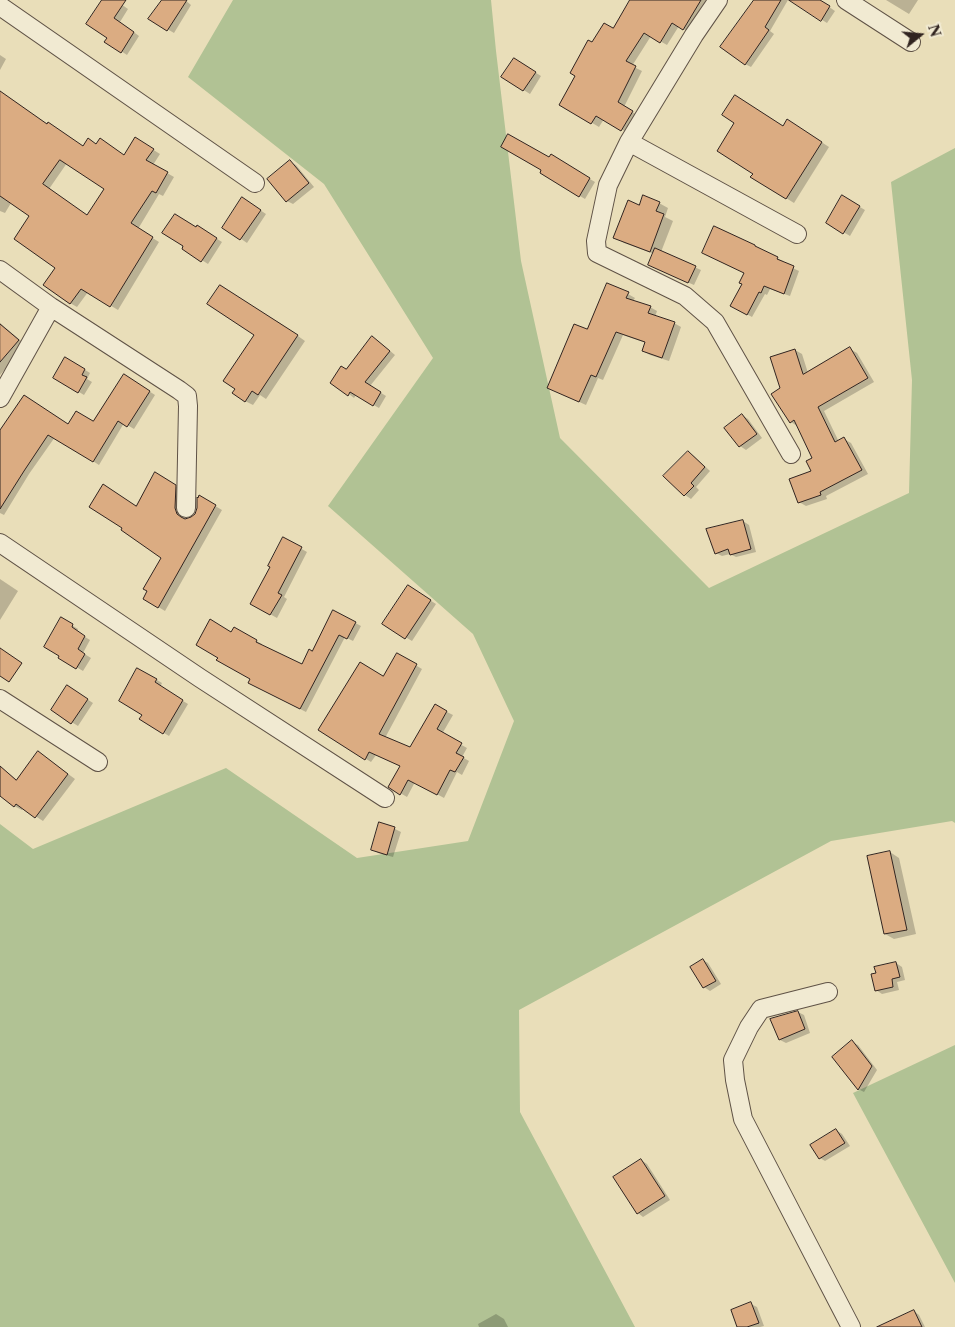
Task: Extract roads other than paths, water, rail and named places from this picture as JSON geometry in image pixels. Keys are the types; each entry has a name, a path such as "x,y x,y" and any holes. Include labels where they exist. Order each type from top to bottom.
{"street":[{"path":"718,0 694,35 629,142 608,185 596,241 597,253 685,296 715,322 791,454"},
{"path":"846,0 911,42"},
{"path":"0,6 255,183"},
{"path":"629,142 797,234"},
{"path":"0,270 51,307 187,396 186,508"},
{"path":"0,398 51,307"},
{"path":"0,543 200,678 385,798"},
{"path":"0,698 98,762"},
{"path":"828,992 761,1008 749,1027 733,1060 743,1118 850,1327"}]}
